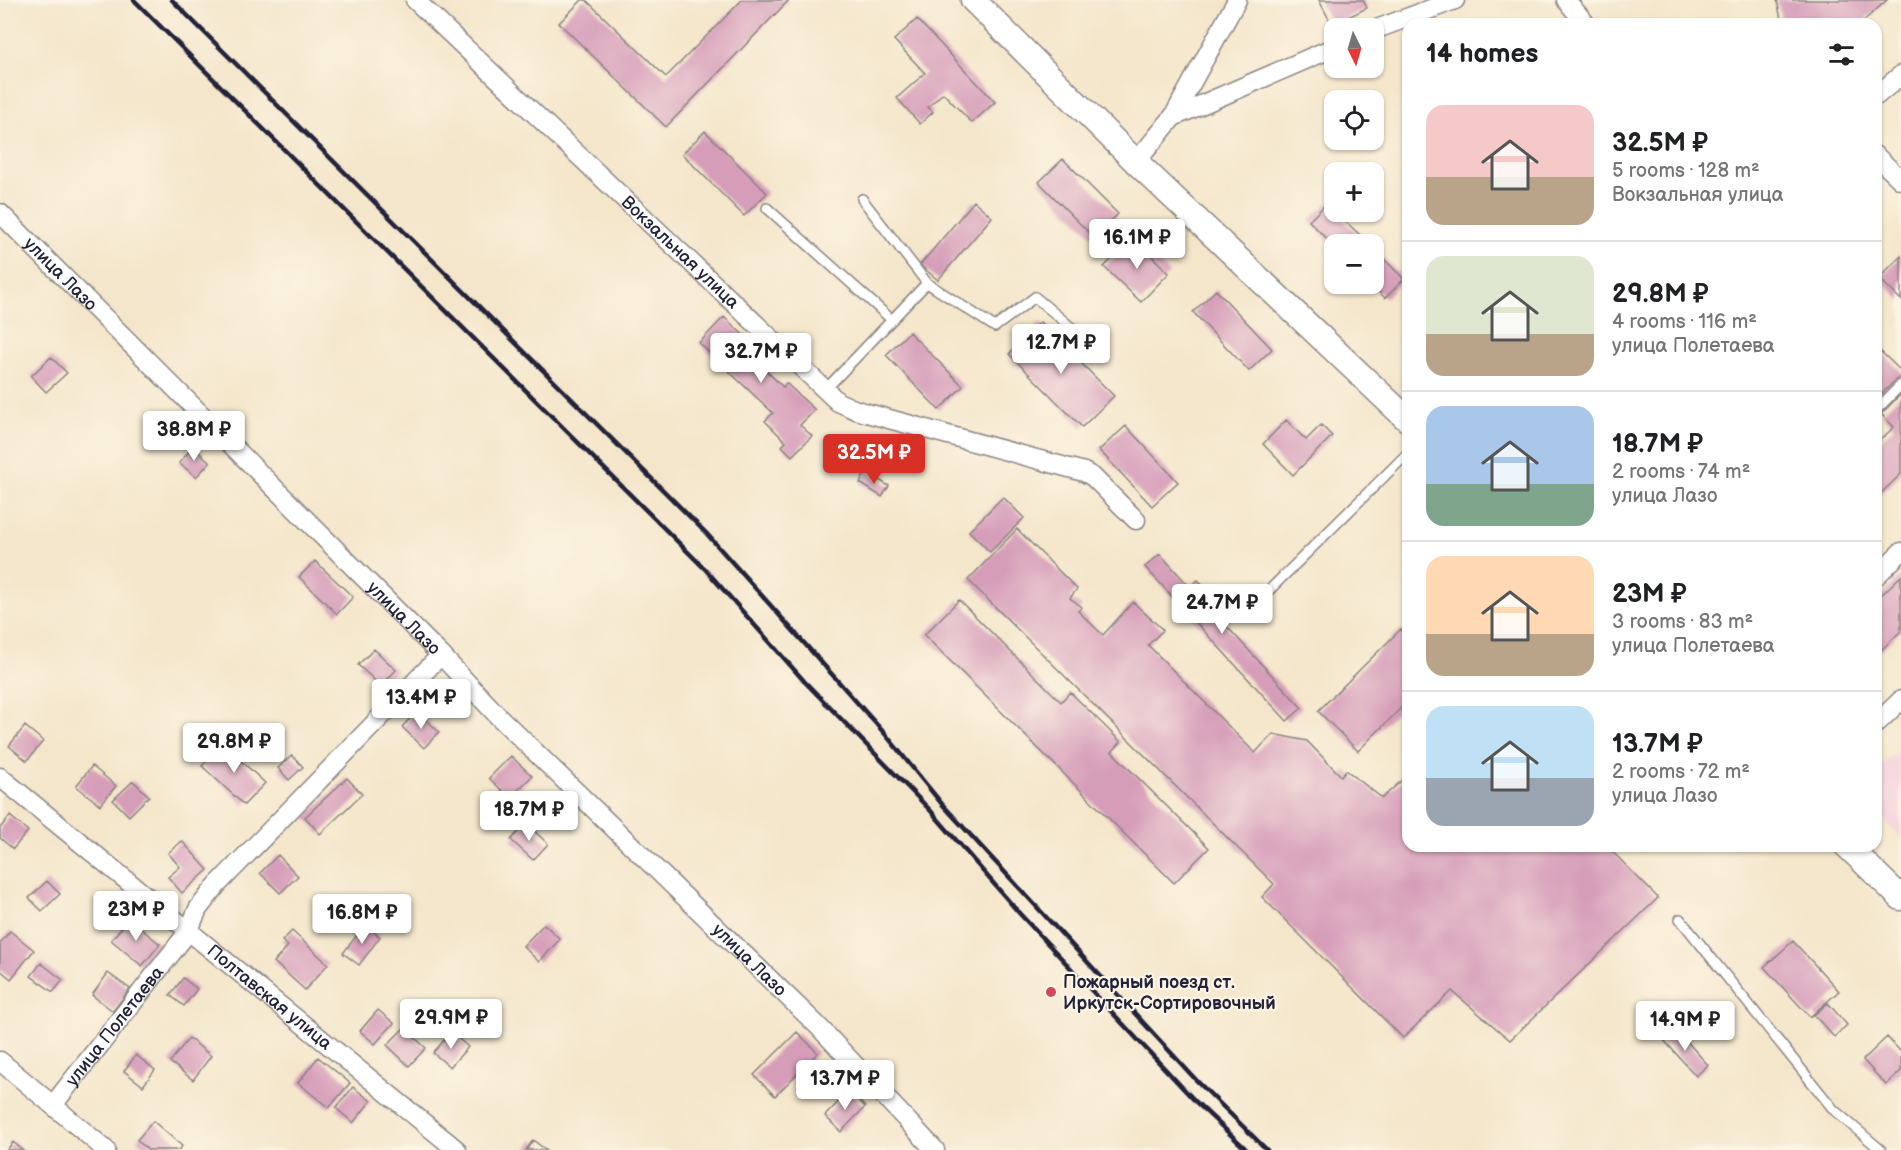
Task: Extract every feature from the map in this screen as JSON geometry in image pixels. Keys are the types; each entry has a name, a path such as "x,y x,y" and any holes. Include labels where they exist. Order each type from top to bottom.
{"street":[{"name":"Вокзальная улица","path":"416,0 838,402 856,410 1084,472 1093,477 1136,520"},
{"path":"973,0 1136,162 1402,414"},
{"path":"1136,162 1173,117 1237,0"},
{"path":"1406,18 1455,0"},
{"path":"1566,0 1581,18"},
{"path":"1384,26 1402,20"},
{"path":"1173,117 1324,52"},
{"path":"1882,91 1901,75"},
{"path":"1882,162 1901,180"},
{"name":"улица Лазо","path":"0,213 441,655 499,717 818,1026 935,1150"},
{"path":"1882,570 1901,552"},
{"name":"улица Полетаева","path":"53,1105 188,932 198,909 217,885 441,655"},
{"path":"1882,718 1901,700"},
{"name":"Полтавская улица","path":"0,777 457,1150"},
{"path":"1853,852 1901,898"},
{"path":"0,1062 106,1150"}],"lane":[{"path":"862,199 927,283 995,327 1035,297 1090,343"},
{"path":"767,208 892,320"},
{"path":"825,390 927,283"},
{"path":"1882,404 1901,385"},
{"path":"1246,613 1402,459"},
{"path":"1680,919 1834,1110 1881,1150"}],"shaded area":[{"path":"1901,747 1901,838 1882,818 1882,765"}],"building":[{"path":"582,0 586,0 666,77 742,0 789,0 666,127 559,23"},
{"path":"1319,0 1363,0 1367,8 1346,18 1328,18"},
{"path":"1777,0 1887,0 1867,18 1781,18"},
{"path":"917,19 995,102 972,123 943,93 928,107 933,112 920,124 897,98 925,73 894,40"},
{"path":"705,131 767,193 744,216 682,154"},
{"path":"1063,159 1118,214 1094,238 1039,182"},
{"path":"974,201 992,217 938,280 920,265"},
{"path":"1324,206 1324,222 1346,222 1359,234 1324,234 1324,236 1309,221"},
{"path":"1133,238 1169,273 1141,302 1104,267"},
{"path":"1901,256 1901,300 1882,281 1882,275"},
{"path":"1384,259 1402,277 1402,281 1385,298 1381,294 1384,294"},
{"path":"1216,290 1272,349 1249,371 1193,312"},
{"path":"724,317 752,343 745,350 783,387 786,383 815,410 800,425 812,436 792,456 782,446 786,442 765,421 773,413 699,343"},
{"path":"1040,322 1114,396 1082,427 1009,354"},
{"path":"909,332 963,386 939,410 886,355"},
{"path":"1882,353 1901,371 1901,375 1882,393"},
{"path":"51,357 67,373 46,392 31,376"},
{"path":"1901,394 1901,474 1882,492 1882,438 1894,427 1882,413"},
{"path":"1286,420 1306,440 1321,425 1332,436 1293,475 1263,444"},
{"path":"1126,426 1178,482 1152,506 1099,450"},
{"path":"193,447 210,462 196,477 179,463"},
{"path":"866,472 889,486 882,497 860,483"},
{"path":"1003,497 1024,518 990,552 969,531"},
{"path":"1017,529 1077,589 1070,598 1082,607 1078,611 1103,635 1133,602 1163,630 1148,645 1255,753 1273,734 1307,741 1341,776 1346,770 1382,798 1402,780 1402,852 1613,852 1658,898 1510,1040 1452,991 1403,1038 1262,897 1274,884 968,580"},
{"path":"1160,554 1190,587 1198,580 1217,600 1209,607 1302,708 1287,721 1145,567"},
{"path":"315,561 353,597 337,614 299,577"},
{"path":"1901,576 1901,631 1882,649 1882,594"},
{"path":"959,600 1061,702 1070,692 1121,742 1112,752 1209,848 1174,883 924,635"},
{"path":"1401,629 1402,707 1358,751 1318,711"},
{"path":"374,649 396,670 381,686 358,665"},
{"path":"417,711 439,732 424,748 402,727"},
{"path":"25,726 43,741 27,761 9,746"},
{"path":"223,744 265,783 244,805 202,766"},
{"path":"292,755 303,767 289,780 278,768"},
{"path":"511,756 532,776 510,798 489,778"},
{"path":"92,766 116,786 100,805 76,786"},
{"path":"347,778 362,794 320,834 305,817"},
{"path":"133,781 149,796 129,816 113,800"},
{"path":"10,816 28,831 13,849 0,838 0,828"},
{"path":"526,823 548,844 533,860 511,840"},
{"path":"182,841 208,870 182,893 168,877 180,867 168,853"},
{"path":"278,855 298,876 280,893 260,873"},
{"path":"47,881 60,894 42,911 29,898"},
{"path":"129,919 160,944 142,966 111,940"},
{"path":"544,924 560,939 539,962 523,946"},
{"path":"365,925 380,937 359,965 343,953"},
{"path":"10,931 34,950 11,979 0,970 0,943"},
{"path":"292,931 328,964 305,990 274,962 288,946 282,941"},
{"path":"1793,941 1839,991 1810,1017 1764,967"},
{"path":"41,963 63,980 53,992 31,976"},
{"path":"108,973 130,989 113,1011 92,995"},
{"path":"183,978 197,989 184,1006 170,995"},
{"path":"1828,1003 1847,1025 1834,1037 1814,1015"},
{"path":"378,1010 394,1023 375,1044 360,1031"},
{"path":"1674,1027 1708,1065 1696,1076 1662,1038"},
{"path":"404,1028 426,1048 409,1066 387,1045"},
{"path":"451,1032 468,1047 450,1067 433,1053"},
{"path":"797,1032 818,1053 775,1096 754,1075"},
{"path":"1887,1037 1901,1052 1901,1071 1886,1085 1863,1060"},
{"path":"189,1038 211,1056 193,1080 170,1062"},
{"path":"136,1055 155,1070 143,1086 124,1071"},
{"path":"318,1057 350,1083 329,1108 298,1083"},
{"path":"353,1087 371,1101 353,1123 336,1108"},
{"path":"849,1091 865,1107 841,1132 825,1116"},
{"path":"153,1121 182,1146 179,1150 148,1150 137,1140"},
{"path":"533,1140 546,1150 526,1150"},
{"path":"13,1142 23,1150 7,1150"}],"railway":[{"path":"134,0 706,570 805,682 930,810 1020,914 1196,1102 1247,1150"},
{"path":"172,0 706,533 886,735 942,804 1198,1082 1267,1150"}],"place":[{"name":"Пожарный поезд ст. Иркутск-Сортировочный","path":"1051,992"}]}
